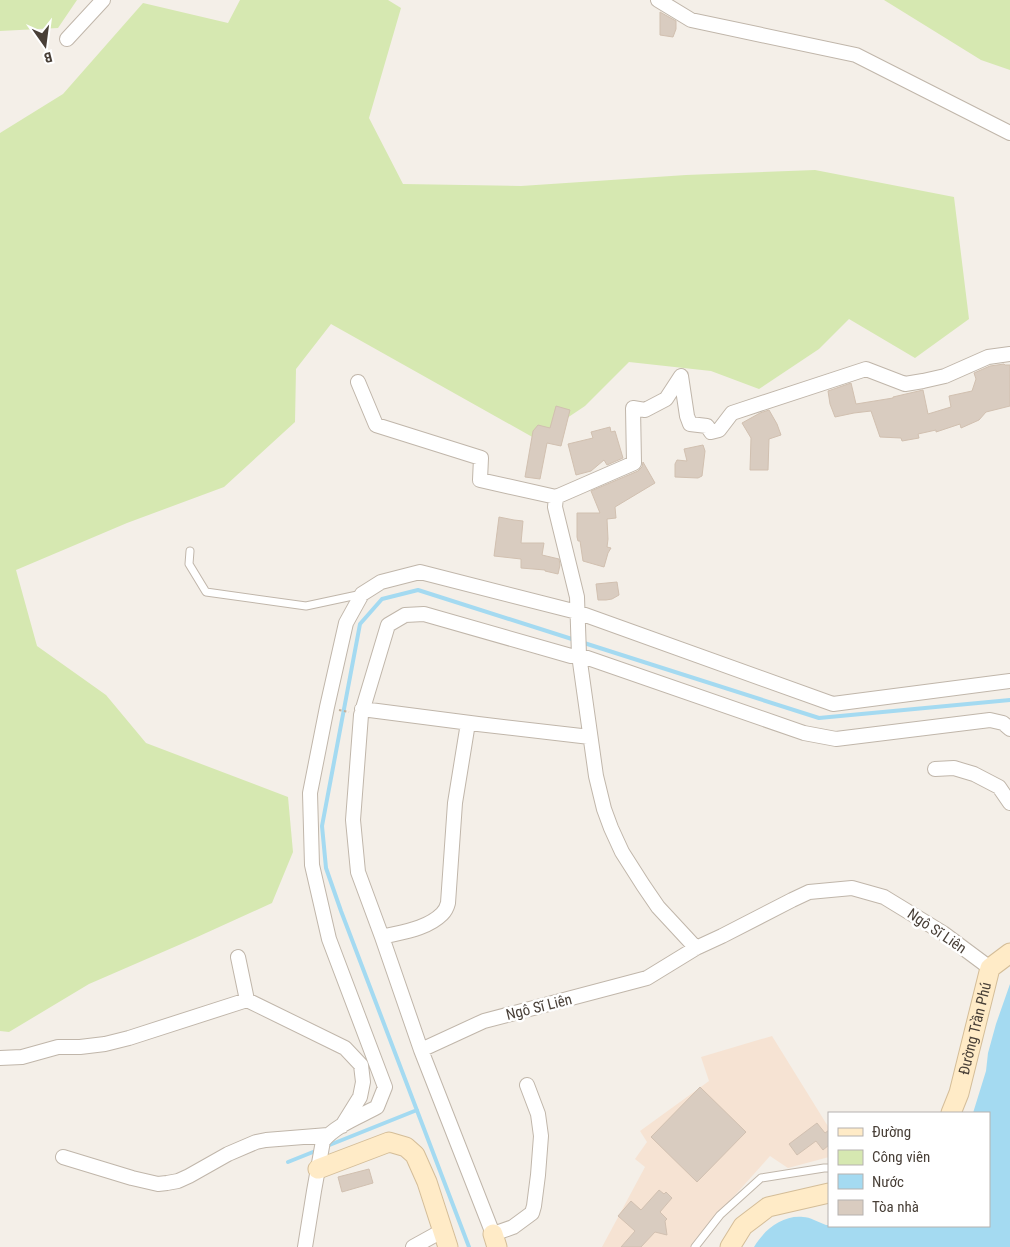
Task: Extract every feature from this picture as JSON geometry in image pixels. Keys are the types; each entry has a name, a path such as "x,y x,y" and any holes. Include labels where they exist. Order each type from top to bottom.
{"street":[{"path":"68,39 103,0"},
{"path":"658,0 691,20 856,55 1010,133"},
{"path":"358,382 376,425 481,458 480,480 556,497 634,463 633,408 646,410 666,399 681,376 690,424 707,426 711,432 719,430 732,413 866,369 905,384 944,376 988,357 1010,354"},
{"path":"556,497 555,507 578,598 579,653 596,776 604,809 622,852 658,906 696,948"},
{"path":"305,1247 318,1165 326,1138 341,1126 377,1107 385,1087 329,939 312,865 310,794 346,624 362,594 381,582 420,572 577,616 833,704 1010,681"},
{"path":"527,1085 538,1114 541,1136 534,1206 532,1213 495,1240 421,1050 358,872 353,820 361,715 359,711 388,625 405,615 424,614 571,656 579,653 804,733 836,739 990,720 1004,723 1010,730"},
{"path":"359,711 590,737"},
{"path":"382,937 424,926 444,913 448,903 455,803 468,723"},
{"path":"935,769 954,768 974,774 999,787 1010,803"},
{"name":"Ngô Sĩ Liên","path":"421,1050 484,1021 647,978 696,948 810,892 852,888 884,897 944,933 990,968"},
{"name":"Đường Trần Phú","path":"951,1112 959,1093 990,968 1010,953"},
{"path":"238,958 247,1000"},
{"path":"0,1058 22,1057 58,1047 105,1044 247,1000 345,1048 361,1065 363,1082 360,1097 341,1126"},
{"path":"64,1157 132,1178 158,1184 168,1184 189,1176 228,1154 256,1142 326,1138"},
{"path":"318,1165 389,1142 406,1147 415,1155 427,1182 445,1239 413,1247"},
{"path":"730,1247 742,1226 768,1207 828,1193"}],"lane":[{"path":"190,551 189,564 206,592 306,606 362,594"},
{"path":"695,1247 720,1214 761,1178 828,1168"}],"path":[{"path":"332,708 359,711"}],"shaded area":[{"path":"772,1036 828,1126 828,1157 788,1168 770,1156 711,1222 692,1247 602,1247 645,1167 635,1159 647,1142 640,1131 709,1081 701,1057"}],"green space":[{"path":"0,0 77,0 58,28 0,31"},
{"path":"240,0 388,0 401,8 369,118 403,184 521,186 686,175 815,170 954,197 969,319 915,358 849,319 819,349 759,389 711,371 629,362 585,406 567,418 543,443 331,324 296,369 295,422 224,487 127,523 16,570 37,646 106,695 146,743 288,797 293,852 272,903 89,984 9,1032 0,1031 0,133 63,94 143,3 228,23"},
{"path":"884,0 1010,0 1010,70 981,60"}],"water":[{"path":"1010,984 1010,1247 754,1247 774,1225 788,1218 795,1217 808,1218 828,1225 828,1227 990,1227 990,1112 973,1112 986,1071 988,1053"}],"building":[{"path":"660,12 676,21 673,37 660,35"},
{"path":"1010,365 1010,406 986,412 979,420 961,428 960,424 936,432 936,430 918,434 919,438 902,441 901,438 880,437 871,411 835,417 830,404 828,391 851,383 856,404 893,398 923,390 928,414 951,407 949,396 972,391 976,379 974,373 990,366"},
{"path":"556,406 570,410 561,446 547,443 540,479 525,477 533,431 538,425 550,428"},
{"path":"769,410 781,435 769,439 768,470 750,470 751,438 742,423"},
{"path":"610,427 611,432 615,431 623,458 607,465 604,460 591,471 576,475 568,444 593,438 591,432"},
{"path":"703,445 705,451 702,476 698,478 675,477 675,464 677,460 687,461 684,449"},
{"path":"643,462 655,483 615,507 616,518 607,519 607,547 611,548 604,567 583,561 580,541 578,541 577,537 577,513 600,513 591,491 638,471 642,467"},
{"path":"499,517 523,521 521,543 544,543 542,555 559,559 558,574 545,570 521,568 521,559 494,556"},
{"path":"617,582 619,595 612,599 598,600 596,584"},
{"path":"700,1087 746,1132 697,1182 651,1137"},
{"path":"817,1123 825,1133 828,1131 828,1146 823,1150 816,1141 797,1155 789,1144"},
{"path":"369,1169 373,1183 342,1192 338,1177"},
{"path":"659,1190 664,1194 666,1192 672,1198 660,1212 667,1219 665,1221 667,1235 655,1232 641,1247 621,1247 635,1231 618,1216 631,1201 641,1210"}],"waterway":[{"path":"469,1247 341,911 326,868 322,826 360,624 382,599 418,590 575,640"},
{"path":"581,642 819,718 1010,700"},
{"path":"327,1146 417,1110"},
{"path":"288,1162 318,1150"}]}
